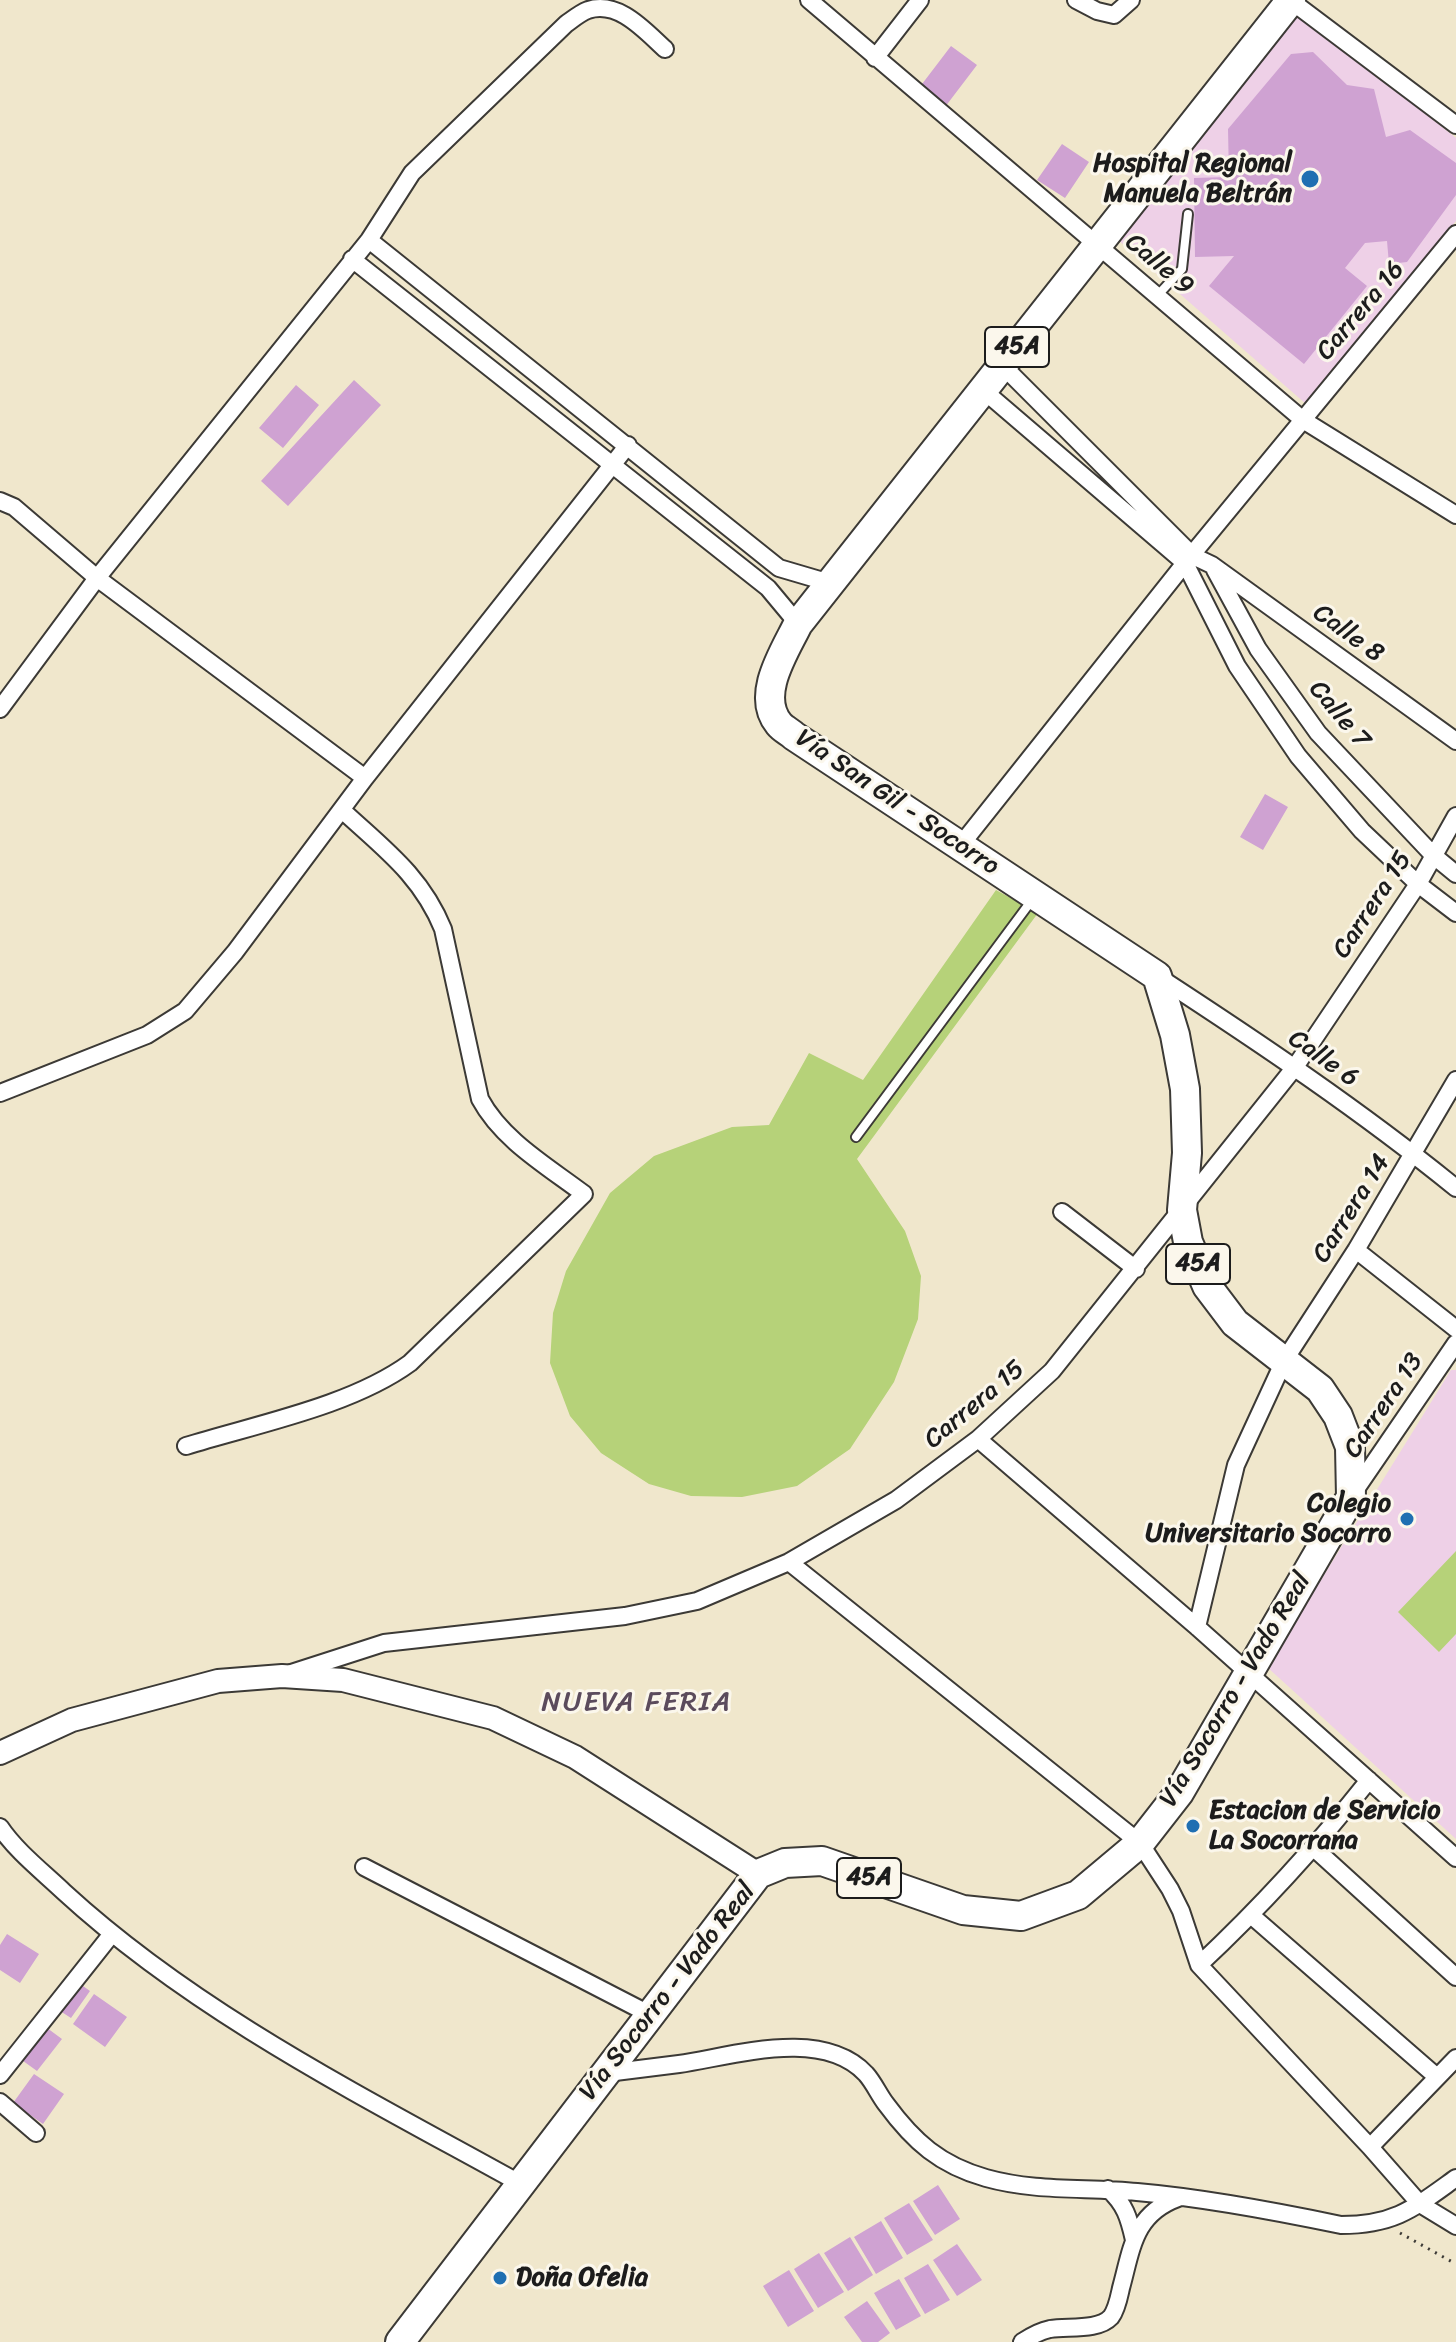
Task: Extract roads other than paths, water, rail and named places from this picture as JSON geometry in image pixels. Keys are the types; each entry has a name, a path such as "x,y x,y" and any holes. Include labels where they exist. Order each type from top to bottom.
{"highway":[{"name":"Vía San Gil - Socorro","path":"1157,976 778,724 771,706 773,675 798,624 1290,0"},
{"name":"45A","path":"1157,976 1175,1035 1185,1089 1187,1153 1182,1210 1188,1242 1207,1286 1235,1323 1320,1389 1338,1416 1350,1447 1351,1497"},
{"name":"Vía Socorro - Vado Real","path":"400,2342 758,1874 785,1863 822,1861 963,1910 1021,1916 1078,1895 1140,1843 1179,1793 1351,1497"}],"street":[{"name":"Calle 9","path":"809,0 1303,420 1456,515"},
{"path":"875,58 920,0"},
{"path":"1076,0 1097,11 1114,15 1131,0"},
{"path":"1290,0 1456,125"},
{"path":"0,709 97,578 369,240 412,173 566,24 590,8 610,7 628,14 665,49"},
{"path":"369,240 779,568 830,583"},
{"name":"Carrera 16","path":"960,846 1303,420 1453,243"},
{"path":"352,259 768,588 798,624"},
{"path":"1003,366 1189,560 1237,666 1298,756 1362,831 1418,884 1456,913"},
{"path":"983,390 1189,560"},
{"path":"0,1093 147,1035 185,1011 235,952 365,778 628,445"},
{"path":"0,501 14,507 97,578 365,778"},
{"name":"Calle 8","path":"1189,560 1212,565 1456,741"},
{"name":"Calle 7","path":"1212,565 1258,649 1318,733 1434,856 1456,874"},
{"path":"1298,756 1318,733"},
{"path":"186,1446 376,1386 392,1376 410,1363 584,1194 515,1142 487,1111 480,1099 443,929 434,906 404,867 342,810"},
{"name":"Carrera 15","path":"282,1676 384,1643 625,1616 697,1601 789,1562 896,1500 978,1439 1052,1371 1136,1269 1295,1067 1418,884 1456,816"},
{"name":"Calle 6","path":"1157,976 1295,1067 1456,1188"},
{"name":"Carrera 14","path":"1197,1627 1236,1465 1284,1361 1356,1250 1456,1080"},
{"path":"1062,1212 1136,1269"},
{"path":"1356,1250 1456,1329"},
{"name":"Carrera 13","path":"1351,1497 1456,1343"},
{"path":"978,1439 1197,1627 1456,1858"},
{"path":"789,1562 1140,1843 1181,1911 1199,1965 1420,2204 1456,2226"},
{"path":"0,1753 72,1720 218,1681 282,1676 343,1680 493,1718 575,1757 758,1874"},
{"path":"1199,1965 1252,1916 1315,1849 1369,1780"},
{"path":"0,1827 111,1935 283,2053 521,2184"},
{"path":"1315,1849 1456,1977"},
{"path":"364,1867 649,2014"},
{"path":"1252,1916 1437,2077"},
{"path":"0,2075 111,1935"},
{"path":"605,2073 764,2049 803,2047 839,2056 867,2075 911,2136 948,2163 1000,2182 1041,2188 1108,2189 1185,2196 1341,2225 1383,2223 1420,2204 1456,2178"},
{"path":"1370,2147 1456,2058"},
{"path":"0,2102 36,2133"},
{"path":"1108,2189 1127,2212 1134,2240"},
{"path":"1022,2342 1047,2330 1095,2325 1110,2318 1117,2306 1134,2240 1152,2210 1185,2196"}],"lane":[{"path":"1157,296 1182,269 1188,214"},
{"path":"856,1137 1036,896"}],"place":[{"name":"Hospital Regional Manuela Beltrán","path":"1310,179"},
{"name":"Colegio Universitario Socorro","path":"1407,1519"},
{"name":"Estacion de Servicio La Socorrana","path":"1193,1826"},
{"name":"Doña Ofelia","path":"500,2278"}],"district":[{"name":"NUEVA FERIA","path":"637,1703"}]}
